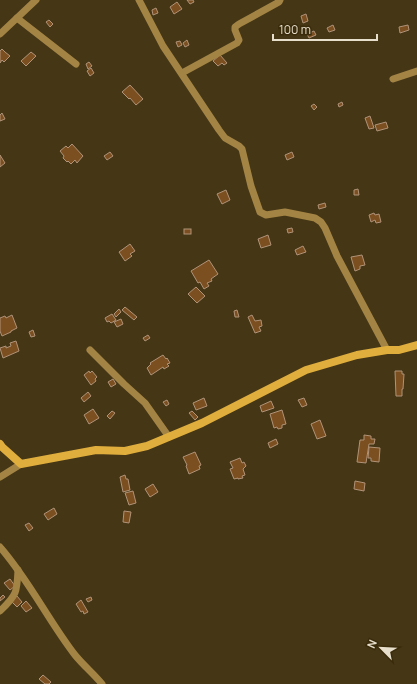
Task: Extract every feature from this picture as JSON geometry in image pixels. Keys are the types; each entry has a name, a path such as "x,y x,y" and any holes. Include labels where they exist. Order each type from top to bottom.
{"street":[{"path":"0,34 36,0"},
{"path":"139,0 163,46 219,130 225,138 242,149 251,186 260,212 266,215 284,212 315,218 321,222 337,256 387,350"},
{"path":"182,73 237,42 239,40 235,27 280,0"},
{"path":"17,18 76,64"},
{"path":"393,79 417,71"},
{"path":"0,476 21,464 96,450 125,451 147,446 202,423 306,370 357,355 387,350 399,350 417,345"},
{"path":"90,350 145,403 169,437"},
{"path":"0,444 21,464"},
{"path":"0,547 12,560 45,612 76,656 102,684"},
{"path":"0,611 11,600 16,592 18,570"}],"building":[{"path":"187,0 193,0 194,2 190,4"},
{"path":"177,2 182,9 174,14 170,7"},
{"path":"156,8 158,13 153,15 152,10"},
{"path":"306,14 308,21 303,23 301,16"},
{"path":"49,20 53,24 50,27 46,22"},
{"path":"333,25 335,30 329,32 327,28"},
{"path":"408,25 409,30 400,33 399,27"},
{"path":"314,31 316,35 309,38 307,34"},
{"path":"187,40 189,45 185,47 183,43"},
{"path":"180,41 182,45 178,47 176,42"},
{"path":"2,49 10,56 4,62 2,60 0,63 0,51"},
{"path":"31,52 36,56 26,66 21,61"},
{"path":"220,55 227,63 224,65 222,63 218,66 213,61"},
{"path":"89,62 92,66 88,69 86,64"},
{"path":"91,68 94,73 90,76 87,71"},
{"path":"130,85 143,99 136,105 122,92"},
{"path":"342,102 343,105 339,107 338,104"},
{"path":"314,104 317,107 314,110 311,106"},
{"path":"2,113 5,119 0,121 0,115"},
{"path":"370,116 374,128 369,129 365,118"},
{"path":"386,122 388,128 377,131 375,125"},
{"path":"72,144 83,156 77,163 75,160 71,164 63,158 64,156 60,151 66,146 68,148"},
{"path":"110,152 113,156 107,160 104,156"},
{"path":"292,152 294,157 287,160 285,155"},
{"path":"0,155 5,163 0,167"},
{"path":"358,189 359,195 354,195 354,190"},
{"path":"226,190 230,200 222,204 217,194"},
{"path":"325,203 326,207 319,209 318,205"},
{"path":"374,213 375,215 379,214 381,222 376,223 375,220 371,222 369,215"},
{"path":"292,228 293,232 288,233 287,229"},
{"path":"184,229 191,229 191,234 184,234"},
{"path":"268,235 271,245 261,248 258,239"},
{"path":"130,244 135,251 130,254 132,256 125,261 119,252"},
{"path":"303,246 306,252 297,255 295,250"},
{"path":"362,255 365,265 360,266 360,269 355,271 351,257"},
{"path":"209,260 218,274 211,279 212,281 207,283 209,286 204,289 200,282 198,283 191,271"},
{"path":"196,287 205,296 197,303 188,294"},
{"path":"125,307 137,317 134,320 122,310"},
{"path":"119,309 121,312 116,317 114,314"},
{"path":"237,310 239,317 235,317 234,311"},
{"path":"112,314 116,320 111,323 109,321 107,322 105,318"},
{"path":"12,315 17,328 2,336 0,331 0,318 5,316 6,318"},
{"path":"252,315 255,321 261,320 262,326 259,327 261,331 255,333 248,317"},
{"path":"121,319 123,324 117,327 114,322"},
{"path":"33,330 35,336 31,337 29,332"},
{"path":"148,335 150,338 145,341 143,338"},
{"path":"16,341 19,351 3,358 0,348 11,346 10,343"},
{"path":"163,355 170,363 167,364 169,366 164,369 163,367 151,375 147,368 151,364 150,363"},
{"path":"89,371 90,373 92,371 97,377 95,379 96,381 91,385 84,375"},
{"path":"395,371 402,371 402,374 404,374 402,396 396,396"},
{"path":"113,379 116,384 111,387 108,382"},
{"path":"88,392 91,396 84,402 81,398"},
{"path":"204,398 207,406 196,410 193,403"},
{"path":"304,398 307,405 302,407 298,400"},
{"path":"167,400 169,404 166,406 163,402"},
{"path":"271,401 274,408 262,412 260,406"},
{"path":"93,409 99,418 89,424 84,415"},
{"path":"282,410 286,424 282,425 282,428 274,428 270,414"},
{"path":"112,411 115,413 110,419 107,416"},
{"path":"192,411 198,417 195,420 189,413"},
{"path":"320,420 326,436 317,439 311,424"},
{"path":"364,435 371,436 371,439 375,439 374,444 369,444 366,463 357,462 360,440 364,440"},
{"path":"276,439 278,444 270,448 268,443"},
{"path":"369,447 380,448 379,462 371,461 371,458 368,458"},
{"path":"195,452 201,465 199,466 200,469 189,474 183,457"},
{"path":"240,458 242,463 244,462 246,466 243,469 245,475 242,476 243,478 234,479 230,469 233,468 230,462"},
{"path":"125,475 126,479 128,479 130,490 123,492 120,477"},
{"path":"355,481 365,483 364,491 354,489"},
{"path":"153,484 158,492 150,497 145,489"},
{"path":"133,491 136,503 129,505 125,493"},
{"path":"54,508 57,514 48,520 44,514"},
{"path":"124,511 131,512 129,523 123,522"},
{"path":"29,523 33,528 29,531 25,525"},
{"path":"10,579 15,586 10,590 4,583"},
{"path":"3,595 5,597 0,601 0,598"},
{"path":"17,596 22,602 17,607 11,601"},
{"path":"91,597 92,600 88,602 86,599"},
{"path":"81,600 88,612 84,614 76,604"},
{"path":"26,601 32,608 26,612 21,606"},
{"path":"43,675 51,682 49,684 45,684 39,679"}]}
